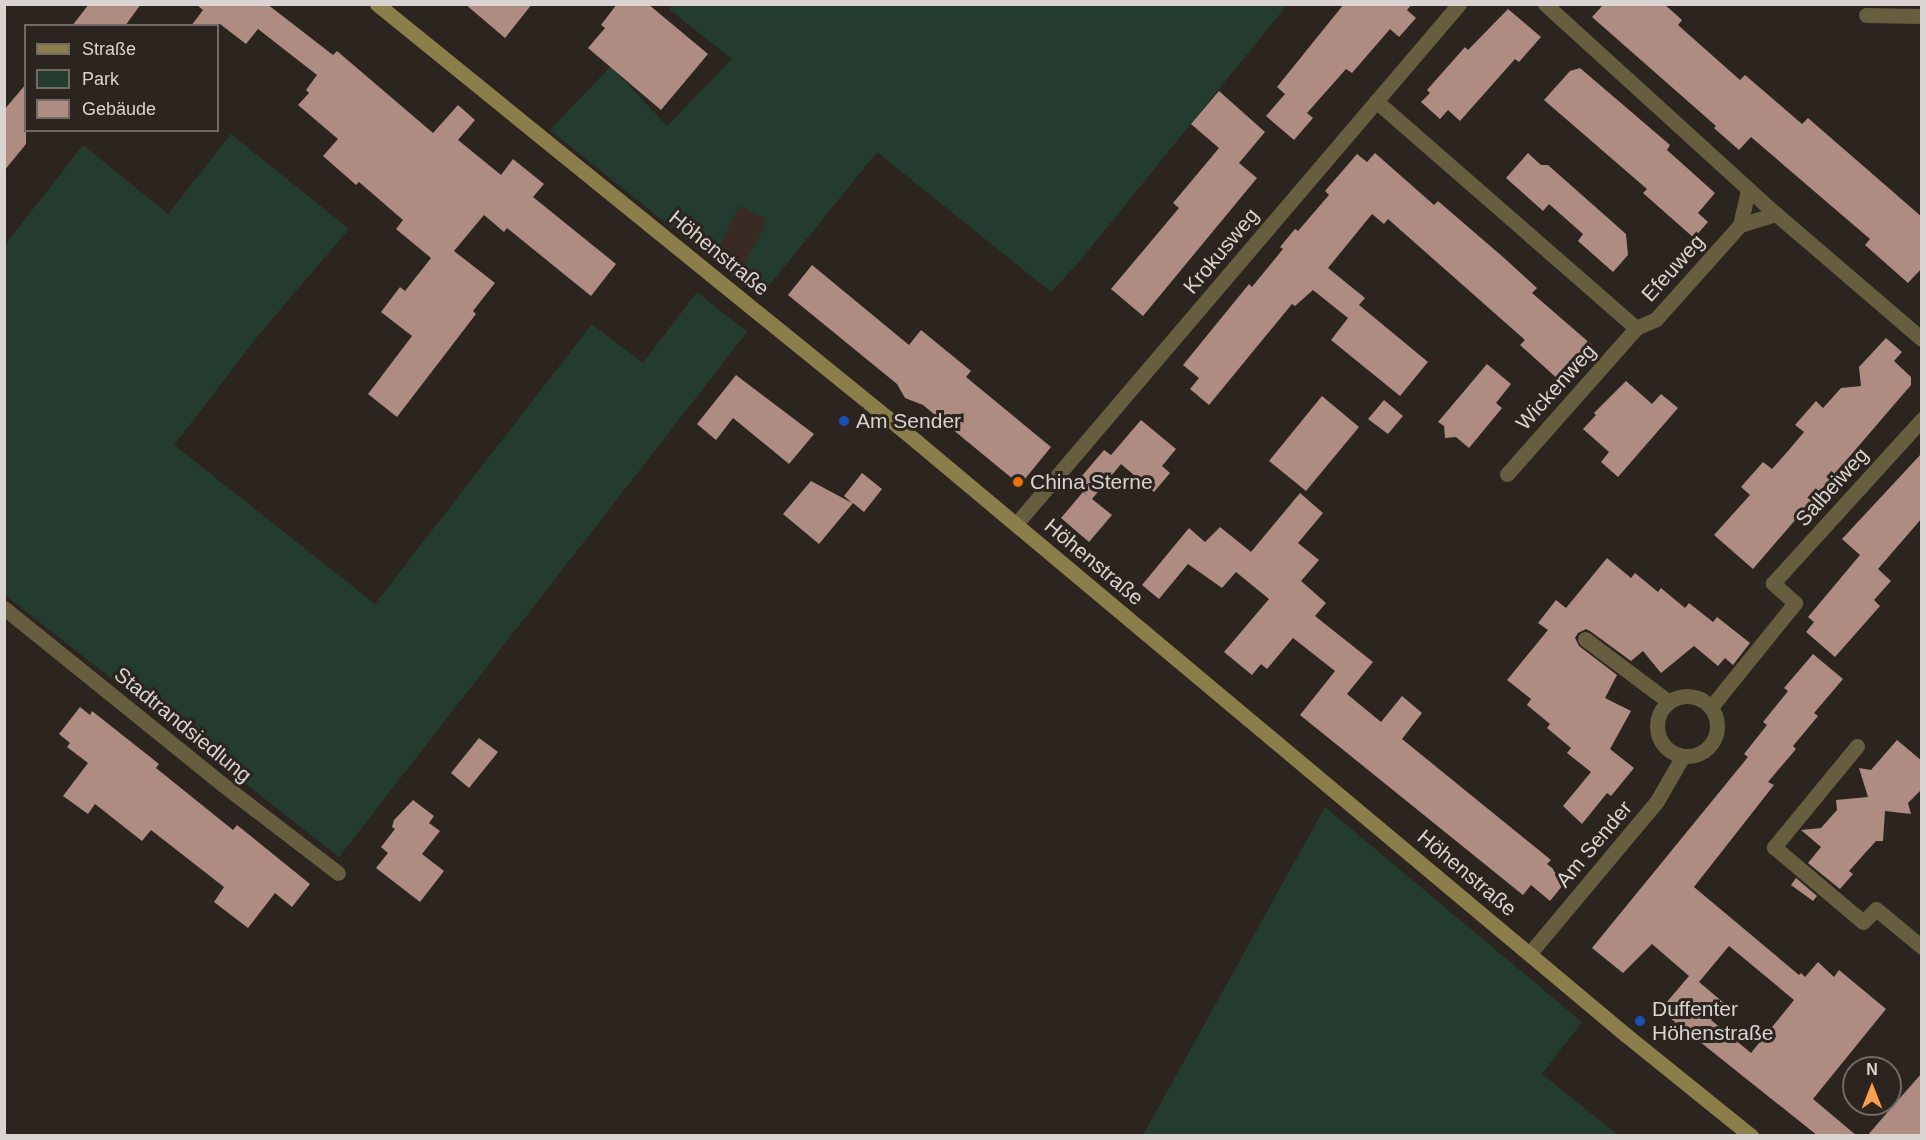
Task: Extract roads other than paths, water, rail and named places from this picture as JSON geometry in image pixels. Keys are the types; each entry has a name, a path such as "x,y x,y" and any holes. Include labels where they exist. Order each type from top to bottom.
{"street":[{"name":"Höhenstraße","path":"377,4 761,314 1016,524 1626,1035 1751,1136"},
{"name":"Krokusweg","path":"1016,524 1459,4"},
{"path":"1545,4 1776,214 1922,339"},
{"path":"1866,15 1922,16"},
{"name":"Efeuweg","path":"1376,101 1636,328 1656,319 1740,225 1748,189"},
{"path":"1740,225 1776,214"},
{"name":"Wickenweg","path":"1507,474 1636,328"},
{"name":"Salbeiweg","path":"1711,707 1795,603 1773,583 1922,419"},
{"name":"Stadtrandsiedlung","path":"4,608 222,784 338,873"},
{"path":"1585,639 1669,702"},
{"path":"1691,696 1711,707 1717,727 1710,746 1702,752 1683,756 1665,747 1659,739 1657,718 1669,702 1680,697 1691,696"},
{"path":"1857,746 1774,846 1863,922 1876,909 1922,947"},
{"name":"Am Sender","path":"1530,953 1657,801 1683,756"}],"place":[{"name":"Am Sender","path":"844,421"},
{"name":"China Sterne","path":"1018,482"},
{"name":"Duffenter Höhenstraße","path":"1640,1021"}]}
